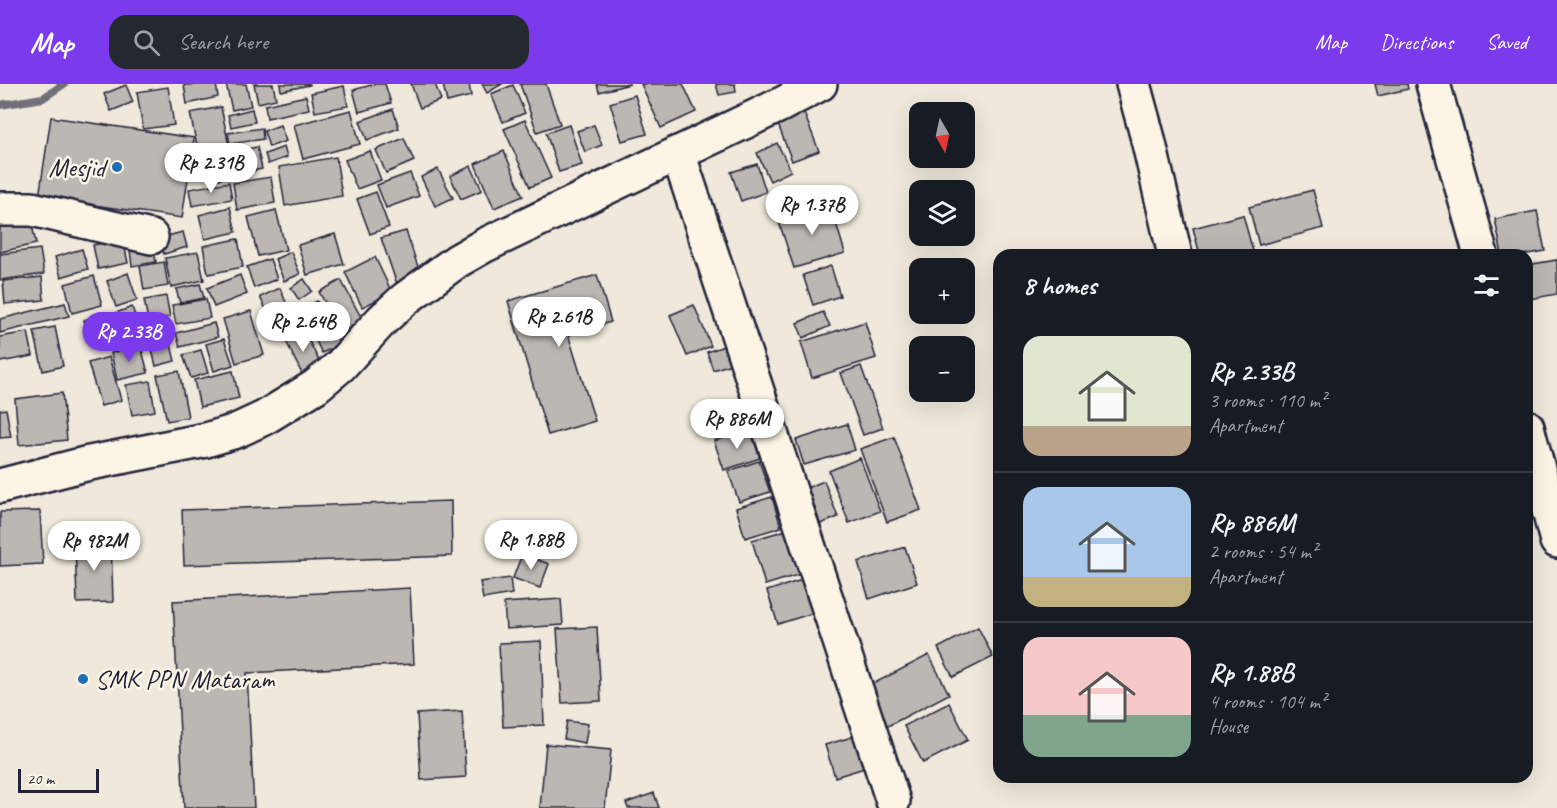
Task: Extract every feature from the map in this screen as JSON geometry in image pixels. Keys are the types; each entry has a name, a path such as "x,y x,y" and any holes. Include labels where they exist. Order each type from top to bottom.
{"street":[{"path":"0,486 85,464 206,440 236,431 264,418 316,386 340,366 382,320 457,261 484,245 783,104 820,84"},
{"path":"1133,84 1174,249"},
{"path":"1433,84 1478,249"},
{"path":"678,153 893,801"},
{"path":"0,209 32,209 151,237"},
{"path":"1533,449 1557,541"}],"building":[{"path":"216,84 218,97 187,104 184,85"},
{"path":"226,84 246,84 251,106 232,110"},
{"path":"254,84 273,84 276,99 258,103"},
{"path":"280,84 310,84 310,85 281,91"},
{"path":"375,84 385,84 391,103 359,112 353,90"},
{"path":"411,84 435,84 441,100 420,108"},
{"path":"443,84 469,84 471,96 447,102"},
{"path":"482,84 502,84 487,93"},
{"path":"520,84 546,84 560,124 537,132"},
{"path":"597,84 630,84 599,92"},
{"path":"641,84 683,84 696,112 661,128"},
{"path":"716,84 735,84 736,92 719,95"},
{"path":"1375,84 1407,84 1408,89 1378,96"},
{"path":"126,85 133,102 111,111 104,94"},
{"path":"513,85 525,113 503,122 491,94"},
{"path":"344,86 348,106 315,112 311,93"},
{"path":"168,87 174,125 143,129 137,92"},
{"path":"635,95 647,134 622,141 610,103"},
{"path":"306,96 309,109 267,118 265,105"},
{"path":"800,103 819,151 792,161 774,114"},
{"path":"221,107 229,146 198,151 190,113"},
{"path":"252,109 255,122 231,127 228,115"},
{"path":"393,109 399,128 367,140 360,121"},
{"path":"351,110 360,144 303,159 294,125"},
{"name":"Mesjid","path":"51,117 194,138 182,218 39,197"},
{"path":"525,120 551,178 530,187 504,129"},
{"path":"280,125 286,141 269,147 264,131"},
{"path":"569,125 582,165 559,172 546,133"},
{"path":"594,125 602,145 585,152 577,131"},
{"path":"262,128 263,139 230,144 228,133"},
{"path":"404,138 414,161 386,173 376,150"},
{"path":"777,143 791,171 770,181 757,153"},
{"path":"257,147 262,169 214,180 209,158"},
{"path":"284,147 287,157 268,164 265,154"},
{"path":"370,151 381,180 357,189 345,160"},
{"path":"504,151 523,196 494,208 475,164"},
{"path":"336,157 342,196 285,206 279,167"},
{"path":"757,164 766,192 741,201 731,172"},
{"path":"471,166 482,190 461,199 450,176"},
{"path":"438,169 453,198 435,206 421,177"},
{"path":"410,173 419,196 386,208 377,185"},
{"path":"271,177 275,203 237,210 233,183"},
{"path":"229,182 232,199 192,206 189,189"},
{"path":"1313,190 1323,228 1259,245 1249,207"},
{"path":"376,192 389,227 370,234 357,199"},
{"path":"830,203 845,253 794,268 778,219"},
{"path":"230,207 236,232 205,239 199,215"},
{"path":"29,210 36,244 0,252 0,216"},
{"path":"276,210 286,250 258,256 248,217"},
{"path":"1537,211 1545,251 1533,253 1533,249 1501,249 1495,219"},
{"path":"1243,215 1252,249 1198,249 1193,228"},
{"path":"406,231 422,279 398,287 381,238"},
{"path":"183,232 187,247 164,254 159,238"},
{"path":"335,234 344,264 307,275 298,245"},
{"path":"123,239 128,263 98,269 93,245"},
{"path":"152,239 156,262 132,266 129,242"},
{"path":"238,239 243,267 208,274 203,246"},
{"path":"40,249 44,274 0,280 0,254"},
{"path":"82,249 88,269 61,277 55,257"},
{"path":"198,252 204,280 171,287 165,258"},
{"path":"291,252 300,274 284,281 275,259"},
{"path":"375,257 392,293 362,307 345,272"},
{"path":"270,259 277,279 254,288 247,267"},
{"path":"1557,260 1557,294 1533,298 1533,264"},
{"path":"164,262 168,286 144,290 140,266"},
{"path":"831,266 840,296 813,305 803,275"},
{"path":"128,273 137,300 116,307 107,281"},
{"path":"240,275 247,294 214,307 207,288"},
{"path":"597,275 611,322 568,334 595,421 548,435 508,301"},
{"path":"94,276 102,305 72,313 65,284"},
{"path":"42,277 44,300 5,304 3,281"},
{"path":"304,279 312,291 299,300 291,288"},
{"path":"341,280 363,321 342,332 319,292"},
{"path":"200,284 204,298 180,303 176,289"},
{"path":"280,288 288,307 269,315 260,297"},
{"path":"166,296 170,317 148,321 144,300"},
{"path":"206,299 210,318 176,324 172,305"},
{"path":"317,301 340,344 322,353 300,310"},
{"path":"65,303 69,316 0,333 0,319"},
{"path":"694,305 711,346 687,356 670,315"},
{"path":"132,307 140,330 121,337 113,314"},
{"path":"251,311 264,355 236,363 223,319"},
{"path":"823,312 830,326 803,338 797,323"},
{"path":"108,313 116,340 92,347 84,320"},
{"path":"292,314 300,328 277,341 270,327"},
{"path":"865,322 876,358 812,378 801,342"},
{"path":"214,323 218,337 180,347 176,333"},
{"path":"55,327 63,366 43,371 34,331"},
{"path":"167,329 175,361 156,366 148,334"},
{"path":"304,331 322,367 303,376 285,339"},
{"path":"28,332 33,356 0,362 0,337"},
{"path":"224,339 233,365 214,371 206,344"},
{"path":"141,346 148,373 117,380 111,353"},
{"path":"724,346 731,364 713,370 707,352"},
{"path":"201,350 208,373 191,378 183,355"},
{"path":"109,357 121,400 101,406 88,363"},
{"path":"861,366 883,428 863,435 841,373"},
{"path":"179,371 188,417 167,421 157,375"},
{"path":"233,371 239,398 200,407 194,380"},
{"path":"150,381 155,411 132,415 126,385"},
{"path":"62,393 67,440 19,445 15,399"},
{"path":"742,399 750,428 729,434 721,405"},
{"path":"6,409 11,437 0,438 0,410"},
{"path":"847,424 855,450 804,465 796,440"},
{"path":"750,429 760,458 724,470 714,441"},
{"path":"894,437 921,510 887,522 860,449"},
{"path":"860,458 880,511 849,523 829,471"},
{"path":"759,461 770,492 739,502 728,471"},
{"path":"824,481 838,517 813,527 799,491"},
{"path":"772,497 781,527 745,538 736,508"},
{"path":"451,501 452,556 184,565 182,510"},
{"path":"40,511 43,564 0,566 0,512"},
{"path":"790,529 804,573 765,585 752,540"},
{"path":"111,540 113,602 77,603 75,541"},
{"path":"905,547 917,583 869,599 858,562"},
{"path":"522,554 549,564 540,588 513,578"},
{"path":"510,578 512,594 483,599 480,582"},
{"path":"802,580 813,613 778,624 767,591"},
{"path":"410,588 414,664 247,673 254,808 184,808 173,601"},
{"path":"561,599 563,625 506,629 504,603"},
{"path":"597,627 601,701 562,703 557,629"},
{"path":"978,627 993,657 953,677 938,648"},
{"path":"541,641 544,725 503,727 499,643"},
{"path":"929,655 949,694 884,728 863,689"},
{"path":"949,703 968,740 923,763 904,726"},
{"path":"462,711 466,777 421,780 417,714"},
{"path":"567,721 588,724 585,743 564,739"},
{"path":"862,734 871,766 835,777 825,745"},
{"path":"546,744 611,750 605,808 540,808"},
{"path":"654,793 659,808 628,808 626,803"}],"waterway":[{"path":"0,105 43,98 64,84"}],"place":[{"name":"Mesjid","path":"117,167"},
{"name":"SMK PPN Mataram","path":"83,679"}]}
